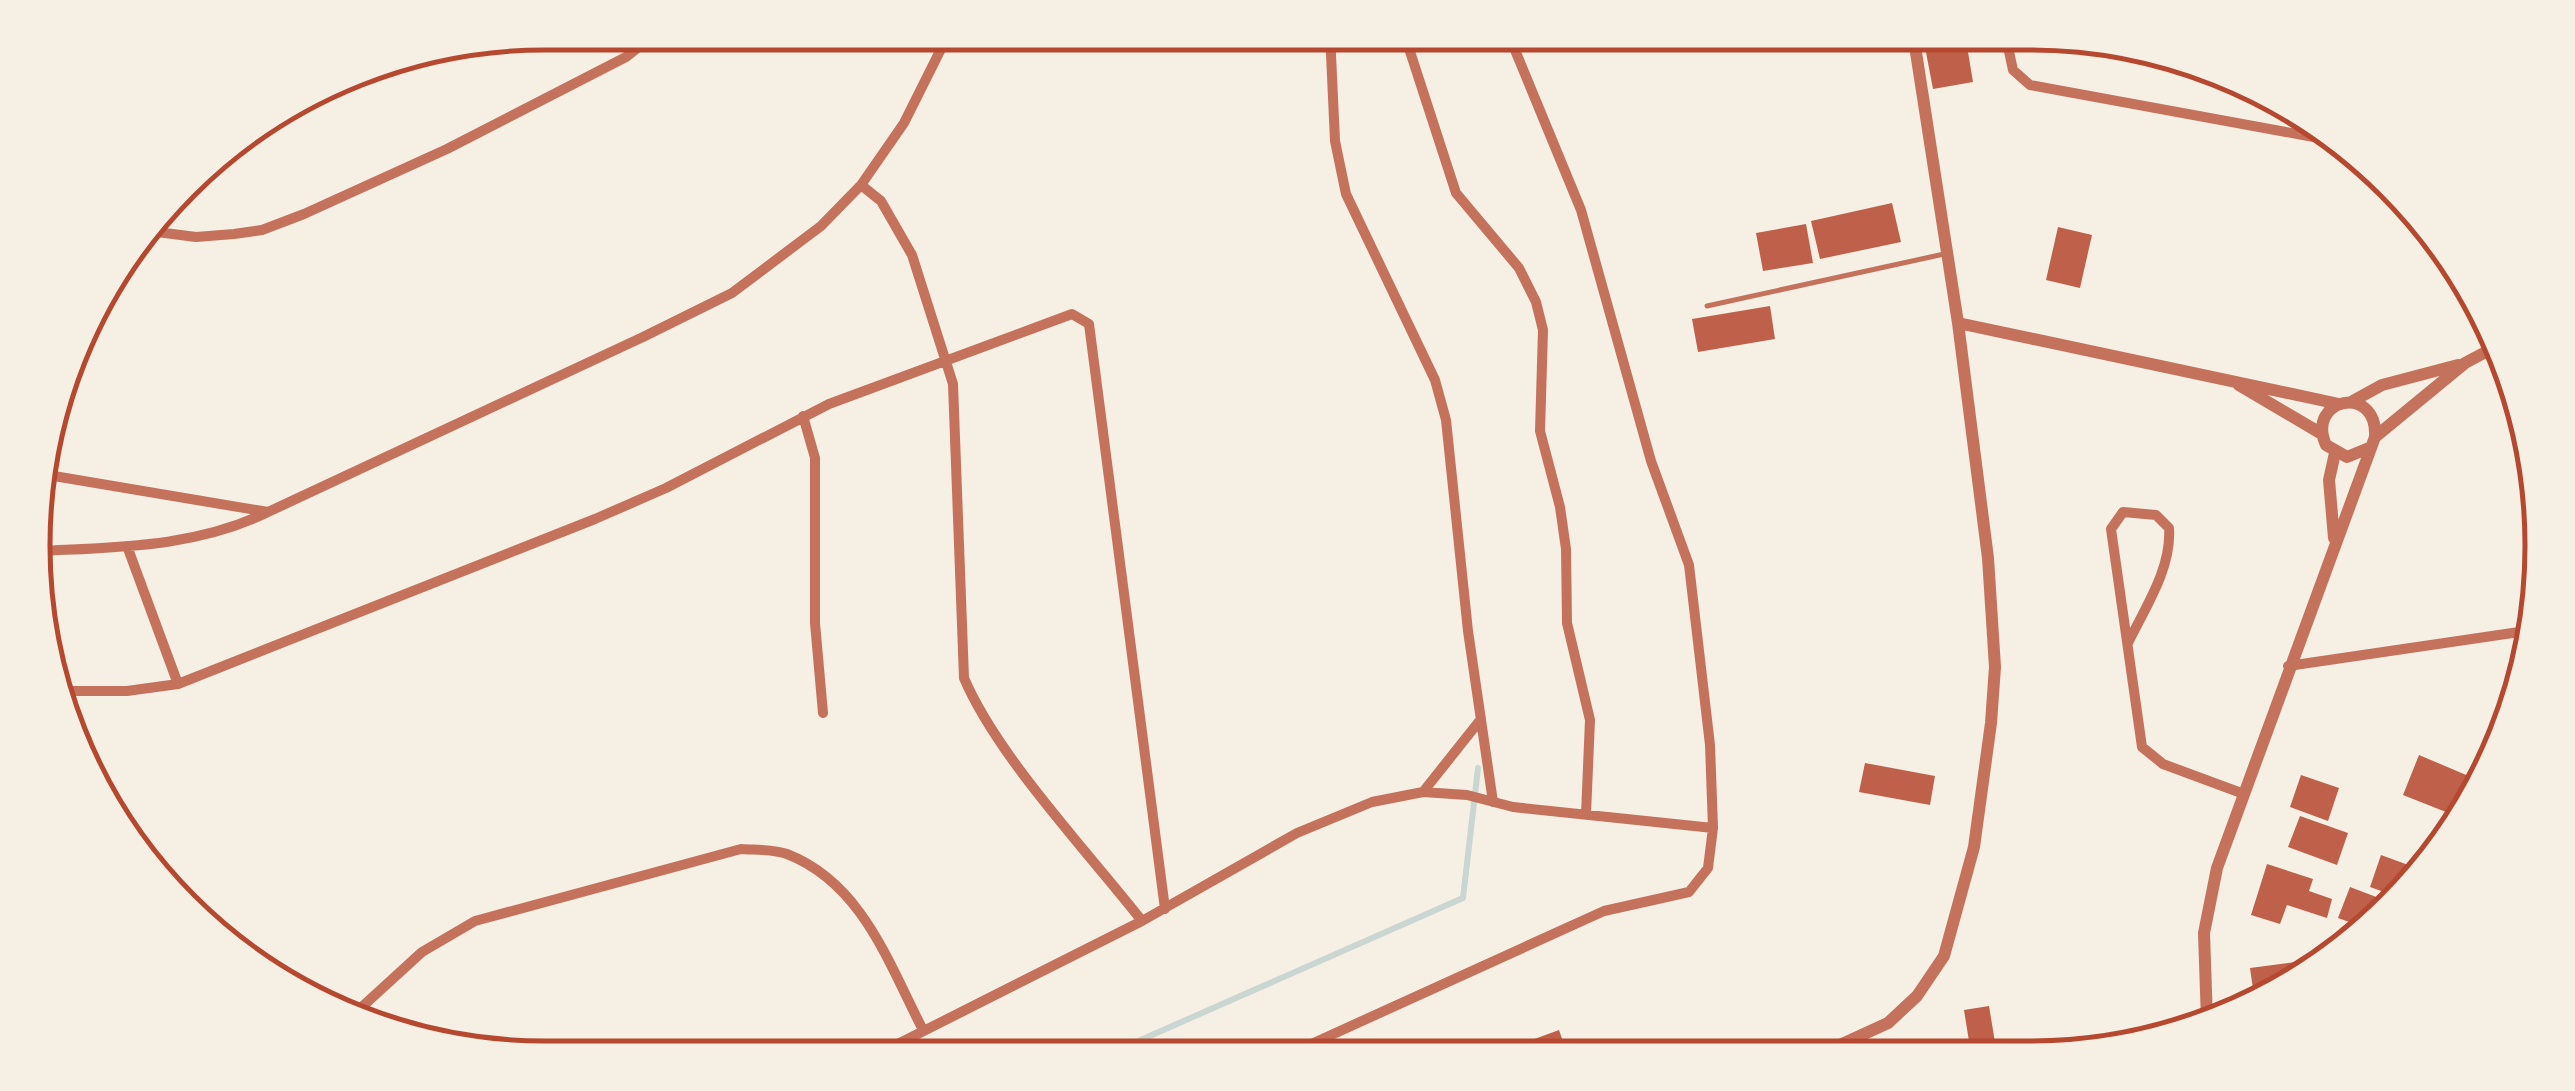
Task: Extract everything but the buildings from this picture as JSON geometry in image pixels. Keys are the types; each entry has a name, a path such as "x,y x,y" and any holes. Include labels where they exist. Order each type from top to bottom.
{"street":[{"path":"161,233 196,237 234,234 262,230 304,214 447,149 635,50"},
{"path":"50,551 206,536 268,512 732,293 822,226 861,185 904,123 940,50"},
{"path":"1331,50 1335,141 1346,194 1435,380 1446,420 1493,802"},
{"path":"1410,50 1456,192 1518,268 1540,316 1540,431 1560,508 1566,548 1567,623 1590,720 1586,814"},
{"path":"1317,1041 1589,918 1689,892 1708,868 1713,828 1709,728 1689,565 1651,461 1581,210 1515,50"},
{"path":"1849,1041 1888,1023 1917,996 1944,956 1974,847 1995,668 1988,558 1958,323 1916,50"},
{"path":"2009,50 2013,70 2030,85 2308,136"},
{"path":"861,185 880,200 912,256 946,358 958,432 964,678 978,710 1142,921"},
{"path":"72,691 126,692 178,684 595,519 803,416 946,358 1072,314 1089,324 1165,908"},
{"path":"1958,323 2345,403 2372,414 2372,443 2217,868 2204,934 2207,1008"},
{"path":"2322,434 2328,410 2382,386 2465,363 2485,352"},
{"path":"2228,379 2322,434 2335,453 2347,456 2372,443 2465,363"},
{"path":"803,416 815,458 815,623 823,713"},
{"path":"2334,541 2329,480 2335,453"},
{"path":"55,476 268,512"},
{"path":"2128,644 2161,574 2170,542 2168,528 2156,515 2123,512 2111,529 2142,747 2163,764 2244,794"},
{"path":"127,546 178,684"},
{"path":"2288,666 2517,632"},
{"path":"1423,792 1481,719"},
{"path":"902,1041 1142,921 1344,810 1423,792 1713,828"},
{"path":"363,1006 422,952 476,921 741,849 784,852 818,869 846,893 923,1030"}],"lane":[{"path":"1707,306 1947,253"}],"waterway":[{"path":"1138,1041 1463,898 1478,768"}]}
